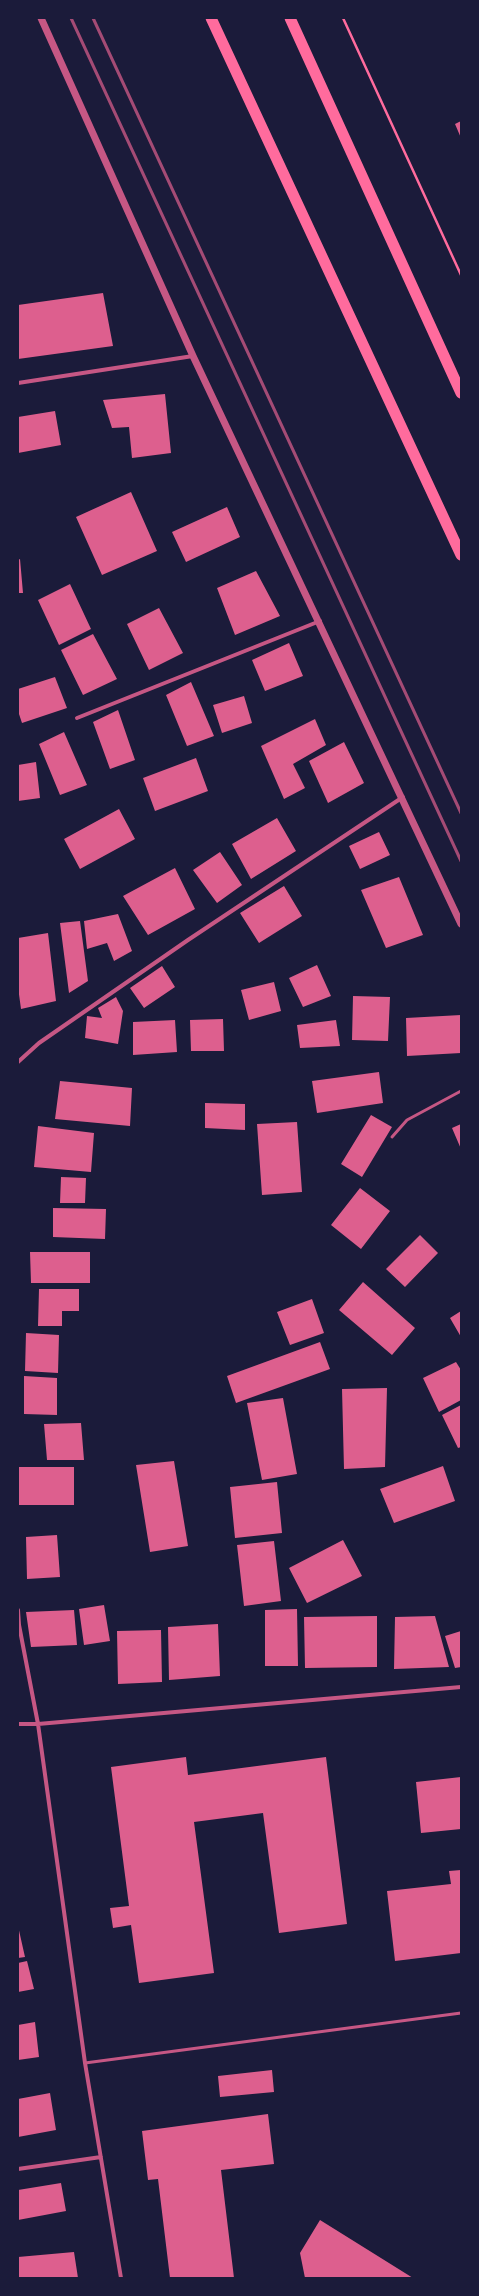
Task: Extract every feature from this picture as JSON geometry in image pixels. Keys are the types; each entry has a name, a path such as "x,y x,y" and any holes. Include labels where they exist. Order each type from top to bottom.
{"highway":[{"path":"211,18 461,555"},
{"path":"290,18 461,393"}],"street":[{"path":"40,18 193,356 320,621 461,924"},
{"path":"18,383 193,356"},
{"path":"77,718 320,621"},
{"path":"18,1062 40,1043 188,940 403,797"},
{"path":"18,1610 19,1625 38,1724 85,2063 121,2278"},
{"path":"18,1724 38,1724 461,1687"},
{"path":"18,2169 101,2157"}],"lane":[{"path":"392,1137 407,1120 461,1091"},
{"path":"85,2063 461,2013"}],"path":[{"path":"343,18 461,275"}],"building":[{"path":"461,121 461,138 455,124"},
{"path":"103,293 113,346 18,359 18,305"},
{"path":"165,394 171,453 132,458 129,427 112,428 103,400"},
{"path":"55,411 61,445 18,453 18,417"},
{"path":"131,492 157,551 102,575 76,517"},
{"path":"227,507 240,537 186,562 172,532"},
{"path":"20,559 23,593 18,593 18,560"},
{"path":"256,571 280,616 235,635 217,588"},
{"path":"70,584 91,629 59,645 38,600"},
{"path":"159,608 183,653 149,670 127,624"},
{"path":"93,634 117,679 83,695 61,650"},
{"path":"289,643 303,676 265,691 252,660"},
{"path":"55,677 67,708 22,723 18,711 18,689"},
{"path":"191,682 214,736 187,746 166,695"},
{"path":"244,696 252,723 222,733 213,705"},
{"path":"118,710 135,760 110,769 93,722"},
{"path":"315,719 326,745 293,764 305,788 284,799 261,746"},
{"path":"64,732 87,785 60,795 39,744"},
{"path":"344,742 364,783 328,803 309,761"},
{"path":"196,758 208,791 155,811 143,778"},
{"path":"36,762 40,798 18,801 18,765"},
{"path":"119,809 135,839 80,869 64,839"},
{"path":"277,818 296,851 251,879 232,844"},
{"path":"379,832 390,855 360,869 349,846"},
{"path":"220,852 242,885 217,903 193,870"},
{"path":"175,868 195,909 148,935 123,896"},
{"path":"399,877 423,935 386,948 361,890"},
{"path":"284,886 302,916 259,943 240,913"},
{"path":"118,914 132,951 114,961 107,943 87,949 84,921"},
{"path":"80,921 88,981 69,993 60,923"},
{"path":"48,933 56,1001 21,1009 18,987 18,938"},
{"path":"317,965 331,996 303,1007 289,978"},
{"path":"162,966 175,987 144,1008 130,988"},
{"path":"274,982 281,1011 249,1020 241,990"},
{"path":"353,996 390,997 388,1041 352,1040"},
{"path":"116,997 123,1011 118,1044 85,1038 87,1016 102,1018 98,1008"},
{"path":"461,1015 461,1053 407,1056 406,1018"},
{"path":"223,1019 224,1051 191,1051 190,1020"},
{"path":"175,1020 177,1052 133,1055 133,1022"},
{"path":"336,1020 340,1046 300,1048 297,1025"},
{"path":"379,1072 383,1103 317,1113 312,1081"},
{"path":"60,1081 132,1088 130,1126 55,1119"},
{"path":"205,1103 245,1104 245,1130 205,1128"},
{"path":"371,1115 392,1127 362,1177 341,1164"},
{"path":"297,1122 302,1192 262,1195 257,1124"},
{"path":"461,1124 461,1149 452,1128"},
{"path":"38,1126 94,1133 91,1172 34,1167"},
{"path":"61,1177 86,1178 85,1203 60,1203"},
{"path":"360,1188 390,1211 361,1249 331,1225"},
{"path":"53,1208 106,1209 105,1239 53,1237"},
{"path":"420,1235 438,1253 405,1287 386,1269"},
{"path":"30,1252 90,1252 90,1283 31,1283"},
{"path":"363,1282 415,1328 392,1355 339,1310"},
{"path":"39,1289 79,1289 79,1311 62,1311 62,1326 38,1326"},
{"path":"312,1299 324,1333 290,1345 277,1312"},
{"path":"461,1311 461,1337 450,1318"},
{"path":"26,1333 59,1335 58,1373 25,1371"},
{"path":"320,1342 330,1369 236,1403 227,1376"},
{"path":"456,1362 461,1370 461,1400 439,1412 423,1378"},
{"path":"24,1376 57,1378 57,1415 24,1414"},
{"path":"387,1388 385,1467 344,1469 342,1389"},
{"path":"283,1398 297,1474 262,1480 247,1403"},
{"path":"461,1405 461,1447 458,1448 442,1415"},
{"path":"81,1423 84,1460 47,1460 44,1424"},
{"path":"174,1461 188,1546 150,1552 136,1465"},
{"path":"443,1466 455,1501 394,1523 380,1489"},
{"path":"18,1467 74,1467 74,1505 18,1505"},
{"path":"277,1482 282,1533 235,1538 230,1487"},
{"path":"57,1535 60,1577 27,1579 26,1537"},
{"path":"343,1540 362,1576 307,1603 289,1568"},
{"path":"274,1541 281,1601 244,1606 237,1545"},
{"path":"104,1605 110,1641 84,1645 79,1609"},
{"path":"297,1609 298,1666 265,1666 265,1610"},
{"path":"74,1610 77,1645 31,1647 26,1612"},
{"path":"377,1616 377,1667 305,1668 304,1617"},
{"path":"435,1616 449,1667 394,1669 395,1617"},
{"path":"218,1624 220,1676 169,1680 168,1627"},
{"path":"161,1630 162,1682 118,1684 117,1631"},
{"path":"461,1631 461,1667 455,1668 445,1636"},
{"path":"186,1757 188,1775 326,1757 347,1924 279,1933 263,1813 194,1822 214,1973 139,1983 131,1925 113,1928 110,1908 129,1906 111,1767"},
{"path":"461,1777 461,1829 421,1833 416,1782"},
{"path":"461,1870 461,1953 395,1961 387,1891 451,1884 449,1871"},
{"path":"18,1926 25,1957 18,1958"},
{"path":"27,1961 34,1989 18,1992 18,1963"},
{"path":"35,2022 39,2057 18,2060 18,2025"},
{"path":"272,2070 274,2092 220,2097 218,2076"},
{"path":"50,2093 56,2130 18,2137 18,2099"},
{"path":"268,2114 274,2164 221,2170 234,2278 170,2278 158,2179 148,2180 142,2131"},
{"path":"61,2183 66,2211 18,2220 18,2190"},
{"path":"320,2220 413,2278 305,2278 300,2253"},
{"path":"74,2252 78,2278 18,2278 18,2257"}],"railway":[{"path":"71,18 461,861"},
{"path":"93,18 461,813"}]}
